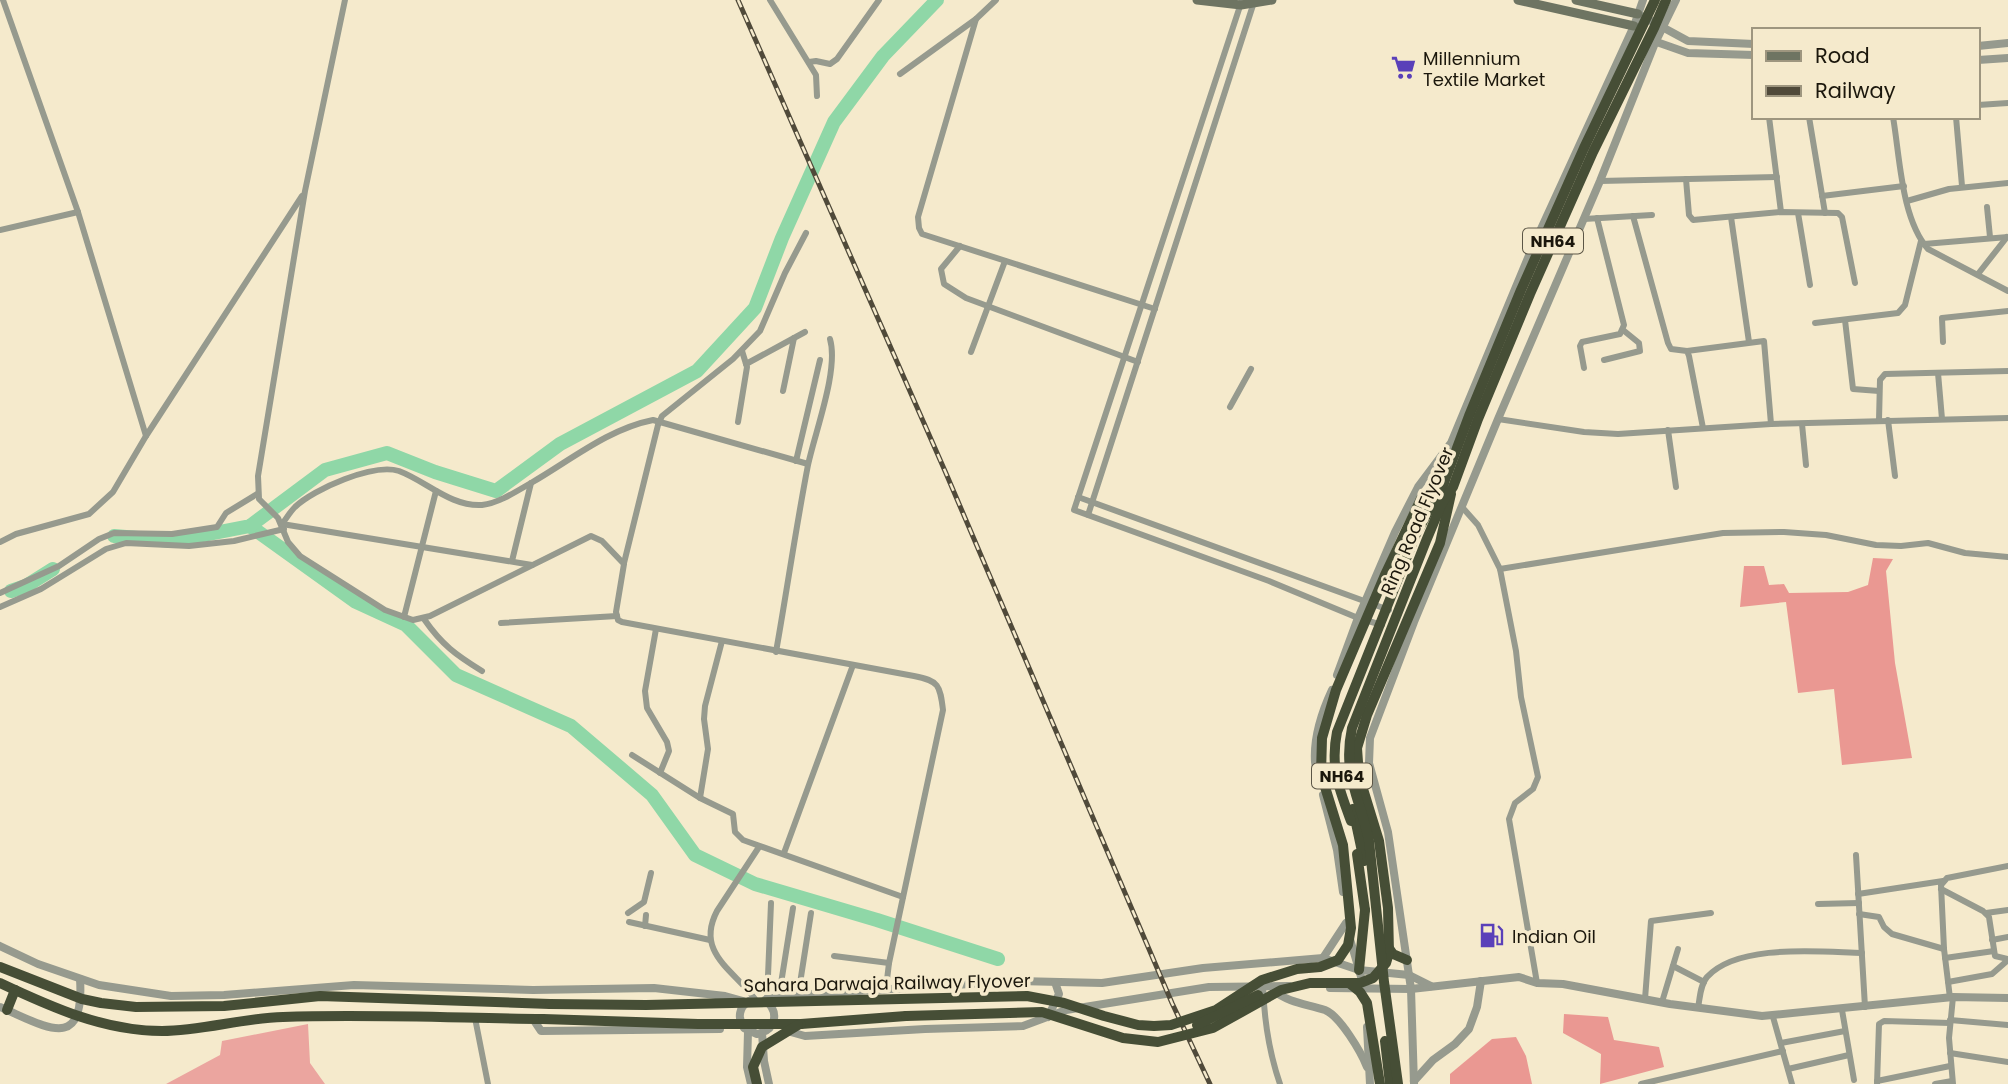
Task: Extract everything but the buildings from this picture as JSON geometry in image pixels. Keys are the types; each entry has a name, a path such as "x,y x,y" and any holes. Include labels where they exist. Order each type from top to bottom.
{"highway":[{"name":"Ring Road Flyover","path":"1398,1084 1369,841 1365,819 1349,774 1349,743 1361,704 1442,503 1469,416 1584,148 1655,0"},
{"name":"Ring Road Flyover","path":"1390,1084 1362,842 1342,775 1342,741 1530,294 1593,152 1666,0"},
{"path":"1407,960 1393,954 1384,942 1372,837 1351,756 1353,738 1364,706 1434,540 1448,485"},
{"path":"1359,970 1365,910 1352,825 1335,772 1335,745 1341,719 1416,534 1448,485"},
{"name":"Sahara Darwaja Railway Flyover","path":"0,967 82,999 163,1009 320,996 646,1005 1027,996 1064,1003 1115,1019 1154,1026 1171,1025 1216,1010 1262,980 1297,969 1320,967 1338,960 1348,945 1352,928 1343,845 1321,774 1322,738 1336,690 1421,499 1448,485"},
{"name":"Sahara Darwaja Railway Flyover","path":"0,983 78,1017 128,1028 161,1031 280,1017 801,1024 906,1016 1042,1012 1123,1038 1158,1042 1213,1028 1281,990 1310,983 1360,983 1373,978 1387,962 1390,935 1379,841 1359,776 1357,748 1367,715 1440,543 1448,485"},
{"name":"Sahara Darwaja Railway Flyover","path":"1189,1033 1194,1027 1286,982 1332,976 1345,979 1360,992 1367,1003 1373,1083"},
{"path":"4,1008 15,990"},
{"path":"533,990 533,1003"},
{"path":"757,1084 753,1067 762,1047 801,1024"}],"main road":[{"path":"1197,0 1241,3 1272,0"},
{"path":"1518,0 1634,26"},
{"path":"1576,0 1638,14"}],"street":[{"path":"3,0 78,212 146,436"},
{"path":"345,0 305,191 258,476 258,496 282,525 288,542 300,556 360,596 385,610 413,620 424,619 591,536 602,541 624,564"},
{"path":"770,0 816,75 817,96"},
{"path":"808,62 830,64 837,59 879,0"},
{"path":"900,74 976,19 996,0"},
{"path":"1373,1083 1365,989 1346,923 1337,850 1316,771 1315,741 1326,702 1358,618 1395,532 1418,487 1451,443 1530,253 1634,26 1643,0"},
{"path":"1414,1083 1411,989 1388,832 1368,762 1370,738 1498,419 1600,181 1655,43 1676,0"},
{"path":"1088,515 1255,2"},
{"path":"1241,3 1074,510 1269,580 1358,618 1410,633"},
{"path":"1638,14 1688,41 1752,44"},
{"path":"976,19 918,218 922,234 1155,309"},
{"path":"1634,26 1655,43 1688,53 1752,55"},
{"path":"1980,46 2008,43"},
{"path":"1980,60 2008,58"},
{"path":"1980,105 2008,103"},
{"path":"1769,119 1781,212"},
{"path":"1809,119 1825,214"},
{"path":"1893,119 1907,201 1914,226 1923,243 1928,249 2008,292"},
{"path":"1956,119 1962,186"},
{"path":"1600,181 1777,177"},
{"path":"1686,179 1689,215 1693,220 1781,212 1838,213 1843,217 1854,283"},
{"path":"1907,201 1962,186 2008,183"},
{"path":"1822,196 1904,186"},
{"path":"0,542 16,534 89,514 113,492 146,436 305,191"},
{"path":"1987,206 1990,237"},
{"path":"0,230 78,212"},
{"path":"1798,213 1810,285"},
{"path":"1584,219 1652,215"},
{"path":"1633,216 1668,343 1675,351 1687,351 1764,341 1771,424"},
{"path":"1731,217 1749,342"},
{"path":"1584,368 1580,346 1582,342 1620,334 1624,325 1597,218"},
{"path":"806,233 760,331 742,351 671,407 660,420 624,564 617,616 622,622 930,679 937,684 943,710 886,988"},
{"path":"1923,243 2007,237"},
{"path":"1978,274 2007,237"},
{"path":"1815,323 1895,314 1903,310 1923,243"},
{"path":"960,246 941,269 944,284 966,298 1138,362"},
{"path":"971,352 1006,261"},
{"path":"1943,342 1942,318 2008,311"},
{"path":"1844,320 1853,389 1879,391"},
{"path":"1604,360 1640,351 1639,343 1623,330"},
{"path":"746,363 805,332"},
{"path":"783,391 794,338"},
{"path":"776,652 808,464 832,365 830,339"},
{"path":"738,422 746,363 742,351"},
{"path":"1687,351 1703,428"},
{"path":"796,461 820,360"},
{"path":"1230,407 1251,369"},
{"path":"1879,421 1879,391 1881,376 1885,374 2008,371"},
{"path":"1938,373 1942,419"},
{"path":"1498,419 1600,434 1771,424 2008,418"},
{"path":"282,525 295,507 315,493 369,471 397,471 454,499 482,505 508,496 632,424 660,420 808,464"},
{"path":"1888,420 1895,476"},
{"path":"1802,424 1806,465"},
{"path":"1668,430 1676,487"},
{"path":"512,561 531,483"},
{"path":"404,617 436,491"},
{"path":"0,593 59,566 99,538 114,533 172,534 217,527 226,513 258,496"},
{"path":"1078,497 1299,576 1366,603 1416,618"},
{"path":"1462,507 1478,525 1500,569 1516,651 1521,697 1538,776 1533,789 1515,803 1509,819 1537,983"},
{"path":"0,607 41,589 106,549 126,543 189,546 234,541 282,525 532,565"},
{"path":"1500,569 1723,533 1784,532 1826,535 1901,547 1928,543 1965,553 2008,556"},
{"path":"501,623 617,616"},
{"path":"424,619 438,640 452,653 482,671"},
{"path":"656,629 645,691 647,708 667,742 669,751 660,773"},
{"path":"700,798 708,748 705,706 722,641"},
{"path":"784,853 853,665"},
{"path":"632,755 700,798 733,814 737,836 759,847 784,853 903,897"},
{"path":"755,999 713,953 710,940 713,918 759,847"},
{"path":"1856,855 1865,1007"},
{"path":"1858,894 2008,866"},
{"path":"628,913 644,902 651,873"},
{"path":"1935,1084 1952,1083 1952,998 1944,949 1941,889 1943,880"},
{"path":"1941,889 1986,914 1991,923 1995,956 2008,959"},
{"path":"538,1019 541,1031 746,1030 762,1033 772,1026 774,1021 773,1009 766,1000 771,903"},
{"path":"1818,904 1859,903"},
{"path":"779,996 793,908"},
{"path":"1986,914 2008,910"},
{"path":"798,996 811,913"},
{"path":"1645,999 1651,921 1711,913"},
{"path":"1859,914 1879,917 1884,927 1892,934 1944,949"},
{"path":"645,926 646,915"},
{"path":"629,922 710,940"},
{"path":"1323,958 1346,923"},
{"path":"1992,940 2008,937"},
{"path":"0,946 38,964 80,979 120,989 171,996 224,995 354,985 533,990 654,988 725,996 746,1002 779,996 886,988 1018,981 1102,983 1203,968 1323,958 1359,970 1409,975 1431,987"},
{"path":"1662,1002 1678,949"},
{"path":"1945,958 1994,951"},
{"path":"1698,1008 1704,982 1713,971 1728,964 1764,953 1862,953"},
{"path":"834,956 889,963"},
{"path":"1948,982 1992,974 2008,959"},
{"path":"1673,966 1704,982"},
{"path":"772,1026 805,1036 1023,1026 1066,1010 1209,987 1265,985 1411,989 1520,977 1537,983 1563,984 1698,1008 1773,1017 1952,998 2008,998"},
{"path":"4,1008 49,1027 62,1028 70,1025 78,1017 82,999 80,979"},
{"path":"1414,1083 1433,1060 1455,1044 1469,1029 1477,1007 1481,981"},
{"path":"1048,1017 1059,994 1055,982"},
{"path":"1265,985 1284,999 1329,1012 1354,1041 1373,1083"},
{"path":"1265,985 1264,1010 1270,1049 1280,1084"},
{"path":"746,1002 740,1013 746,1030 747,1067 751,1084"},
{"path":"1842,1010 1854,1080"},
{"path":"1773,1017 1792,1084"},
{"path":"475,1018 488,1084"},
{"path":"1950,1066 1877,1082 1879,1024 1884,1021 2008,1025"},
{"path":"1780,1043 1845,1031"},
{"path":"762,1033 769,1084"},
{"path":"1641,1084 1783,1051"},
{"path":"1950,1053 2008,1062"},
{"path":"1788,1069 1849,1055"}],"shaded area":[{"path":"1873,558 1893,559 1886,571 1895,663 1912,758 1842,765 1834,689 1798,693 1786,602 1740,607 1744,566 1764,566 1769,585 1784,584 1789,593 1848,592 1868,585"},
{"path":"1564,1014 1608,1017 1614,1040 1659,1047 1664,1067 1600,1084 1601,1054 1563,1033"},
{"path":"308,1024 310,1063 325,1084 166,1084 220,1055 222,1041"},
{"path":"1516,1037 1526,1056 1532,1084 1450,1084 1450,1074 1492,1039"}],"waterway":[{"path":"114,536 173,541 250,526 325,470 387,453 435,472 496,491 560,444 697,371 755,308 782,238 834,122 883,56 937,0"},
{"path":"250,526 356,602 406,625 456,675 571,726 652,795 695,855 755,884 998,959"},
{"path":"11,591 26,586 53,569"}],"railway":[{"path":"738,0 945,471 1172,1003 1210,1084"}],"place":[{"name":"Millennium Textile Market","path":"1403,68"},
{"name":"Indian Oil","path":"1492,936"}]}
